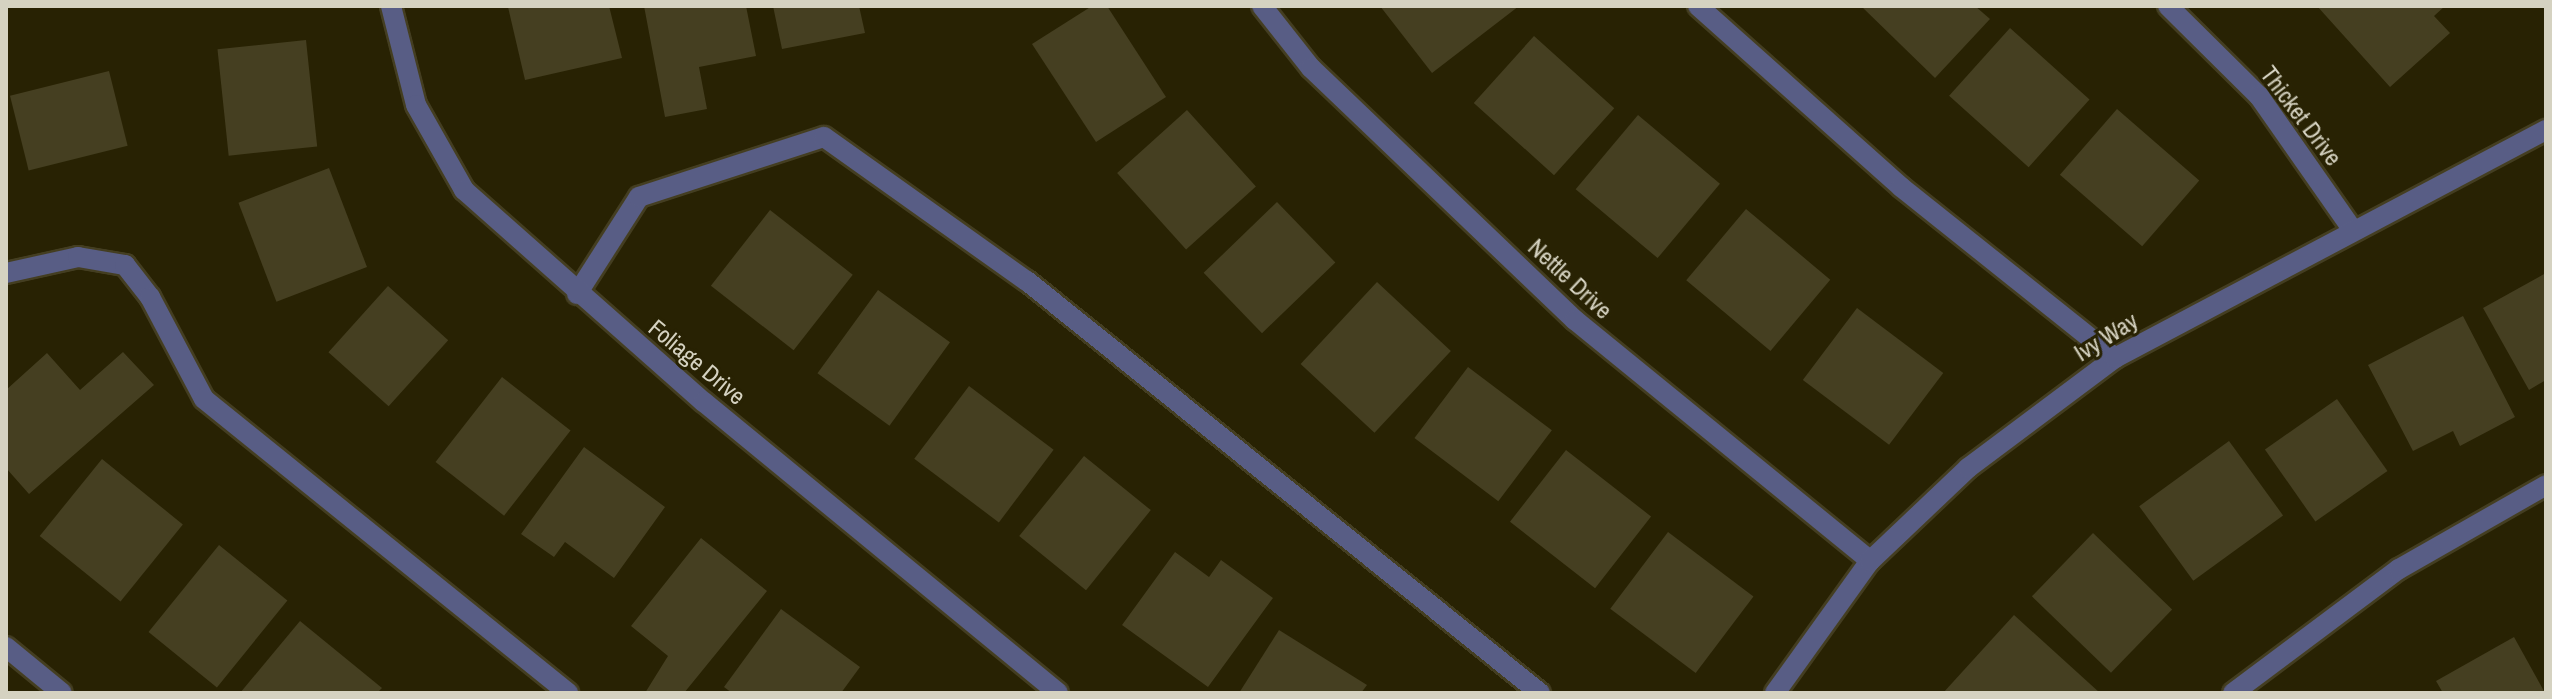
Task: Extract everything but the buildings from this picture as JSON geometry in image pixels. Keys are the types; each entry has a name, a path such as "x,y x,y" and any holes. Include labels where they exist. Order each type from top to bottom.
{"street":[{"name":"Foliage Drive","path":"391,6 416,105 464,190 577,294 1058,693"},
{"name":"Nettle Drive","path":"1262,6 1311,68 1575,320 1870,561"},
{"path":"1698,6 1901,187 2115,358"},
{"name":"Thicket Drive","path":"2168,6 2259,96 2352,229"},
{"name":"Ivy Way","path":"1775,693 1870,561 1968,468 2115,358 2352,229 2546,130"},
{"path":"577,294 639,197 824,137 1027,281 1540,693"},
{"path":"6,273 78,257 125,265 150,297 204,399 568,693"},
{"path":"2233,693 2399,569 2546,485"},
{"path":"6,647 58,692"}]}
